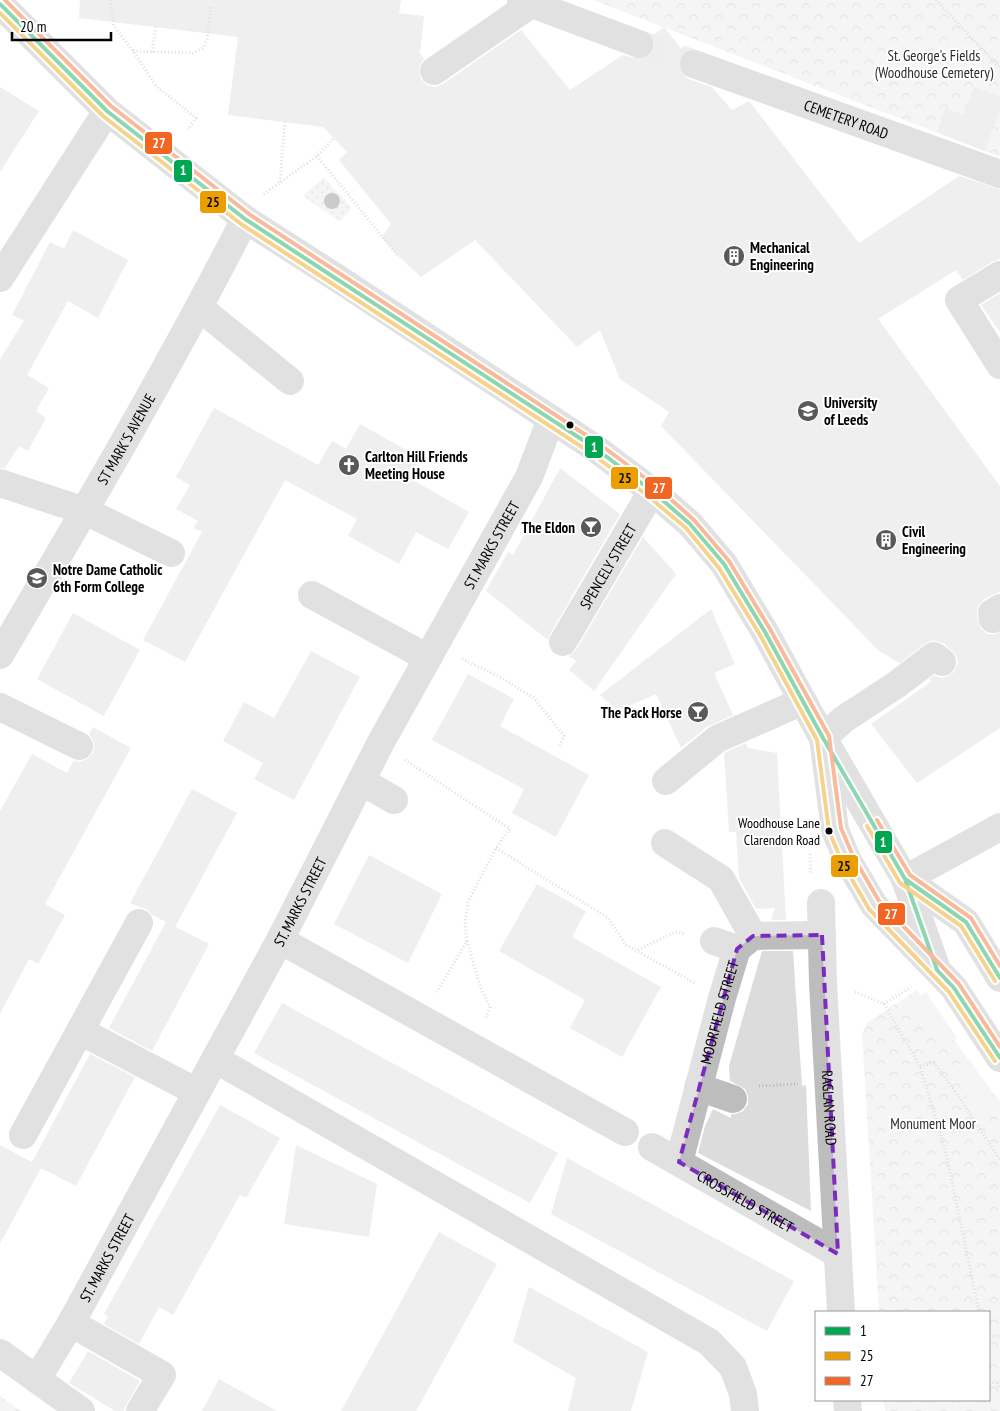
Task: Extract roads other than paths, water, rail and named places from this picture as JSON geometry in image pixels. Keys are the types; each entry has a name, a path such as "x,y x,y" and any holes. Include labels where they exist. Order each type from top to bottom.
{"main road":[{"path":"434,71 526,2 639,44"},
{"path":"0,4 108,111 242,216 595,448 652,491 690,524 724,564 766,632 823,738 905,879 927,976"},
{"name":"CEMETERY ROAD","path":"694,64 1000,174"},
{"path":"0,278 108,111"},
{"name":"ST MARK'S AVENUE","path":"0,655 85,511 200,308 242,216"},
{"path":"1000,275 959,300 1000,365"},
{"path":"200,308 290,381"},
{"name":"ST. MARKS STREET","path":"36,1379 71,1323 280,940 381,742 529,477 551,419"},
{"path":"0,483 85,511 170,553"},
{"name":"SPENCELY STREET","path":"563,642 652,491"},
{"path":"312,595 431,652"},
{"path":"823,738 844,719 896,685 934,656 942,662"},
{"path":"666,781 717,739 803,701"},
{"path":"0,708 79,746"},
{"path":"823,738 835,830 847,859 874,906 927,976 954,988 1000,1058"},
{"path":"361,781 394,800"},
{"path":"905,879 1000,827"},
{"path":"665,843 721,879 735,942 822,935"},
{"path":"905,879 966,922 1000,978"},
{"name":"RAGLAN ROAD","path":"821,903 828,1081 841,1311"},
{"path":"23,1134 138,923"},
{"path":"280,940 625,1132"},
{"name":"MOORFIELD STREET","path":"679,1162 735,942"},
{"path":"80,1031 197,1092"},
{"path":"215,1059 709,1342 733,1368 742,1394 745,1411"},
{"path":"698,1086 733,1099"},
{"name":"CROSSFIELD STREET","path":"652,1147 838,1254"},
{"path":"71,1323 162,1375 140,1411"},
{"path":"0,1353 80,1411"}],"tunnel":[{"path":"639,44 694,64"}],"place":[{"name":"Mechanical Engineering","path":"734,256"},
{"name":"University of Leeds","path":"808,411"},
{"name":"Carlton Hill Friends Meeting House","path":"349,465"},
{"name":"The Eldon","path":"591,527"},
{"name":"Civil Engineering","path":"886,540"},
{"name":"Notre Dame Catholic 6th Form College","path":"37,578"},
{"name":"The Pack Horse","path":"698,712"},
{"name":"Woodhouse Lane Clarendon Road","path":"829,831"}],"park label":[{"name":"St. George's Fields (Woodhouse Cemetery)","path":"934,64"},
{"name":"Monument Moor","path":"933,1123"}]}
